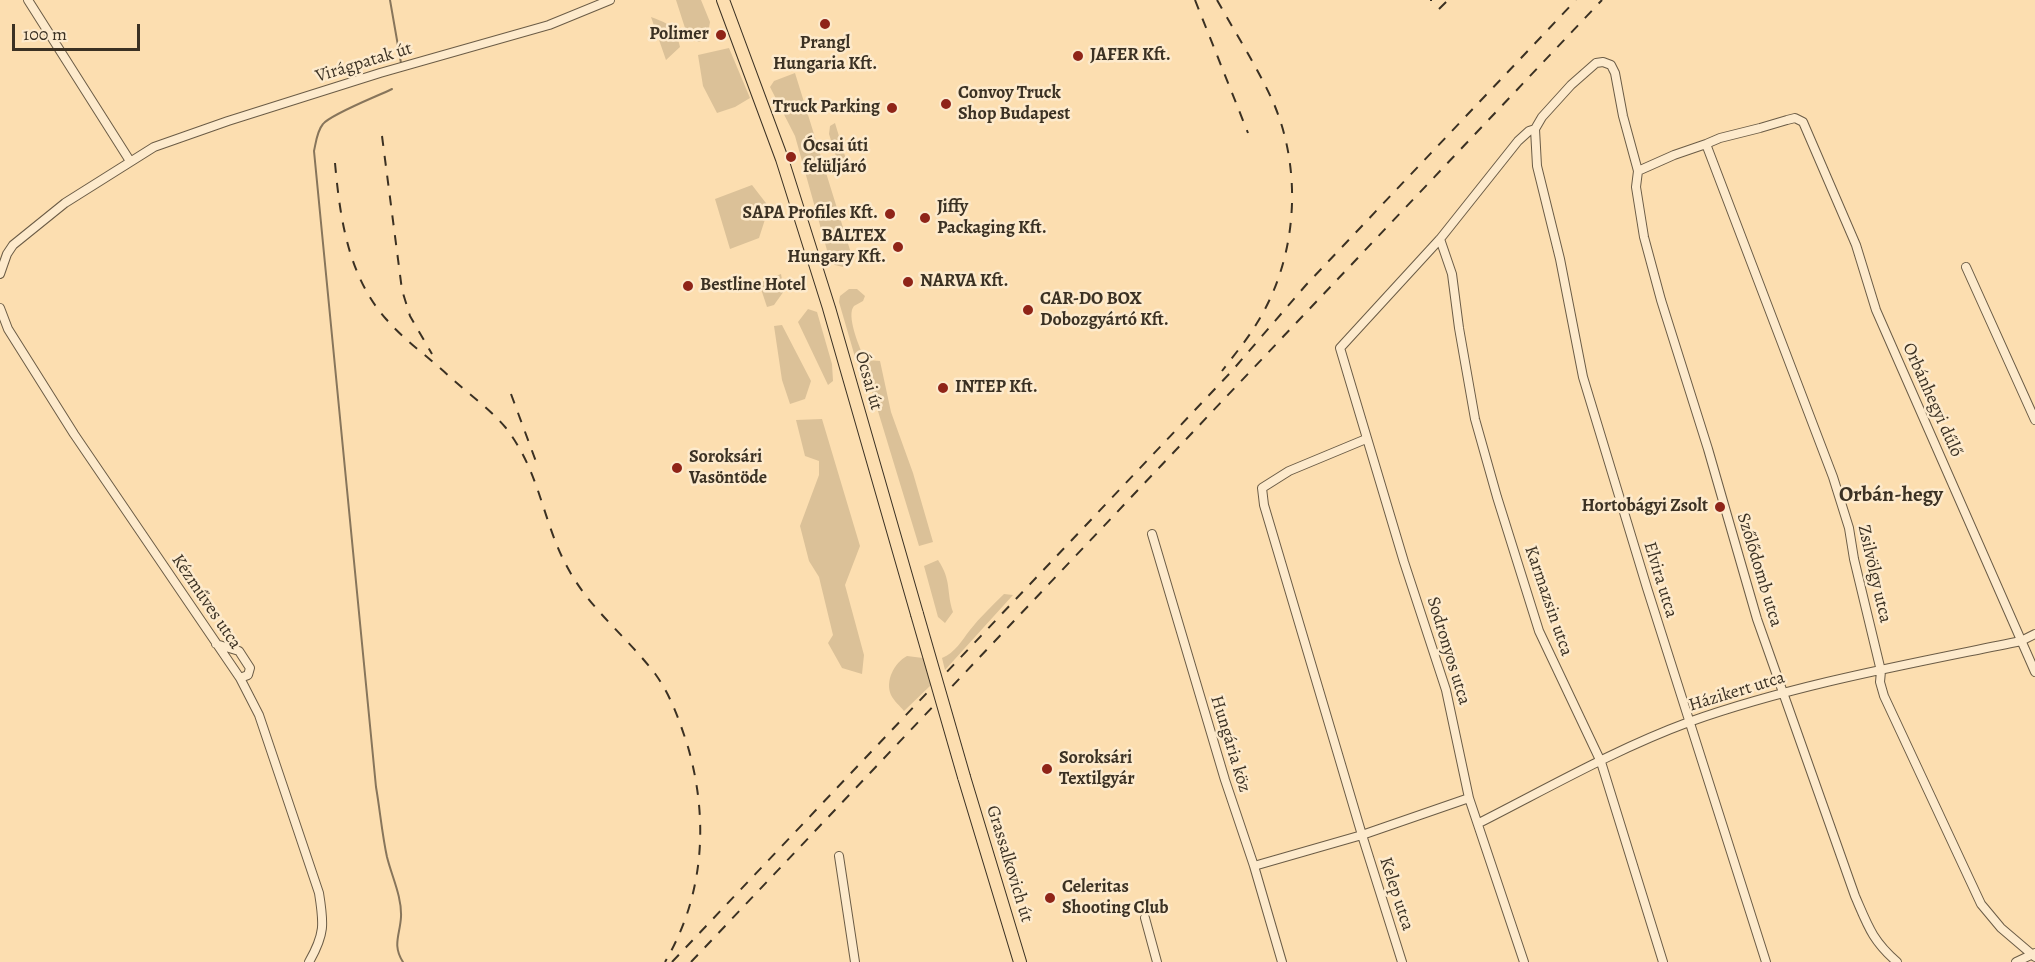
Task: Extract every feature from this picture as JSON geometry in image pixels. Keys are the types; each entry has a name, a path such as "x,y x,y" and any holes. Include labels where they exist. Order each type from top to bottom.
{"main road":[{"name":"Ócsai út","path":"723,0 782,159 829,308 964,777"},
{"name":"Grassalkovich út","path":"964,777 1020,962"}],"street":[{"path":"28,0 130,161"},
{"name":"Virágpatak út","path":"0,274 6,254 13,245 65,203 154,147 390,70 549,25 610,0"},
{"name":"Szőlődomb utca","path":"1535,129 1554,103 1596,63 1603,62 1611,65 1615,72 1623,116 1638,171 1636,187 1644,237 1757,619 1855,896 1871,933 1880,947 1897,962"},
{"name":"Orbánhegyi dűlő","path":"1706,144 1720,138 1795,118 1803,122 1811,136 1856,245 1876,310 2035,672"},
{"path":"1440,239 1518,141 1529,131 1535,129"},
{"name":"Elvira utca","path":"1535,129 1537,166 1560,259 1583,377 1689,722 1766,962"},
{"path":"1638,171 1706,144"},
{"name":"Zsilvölgy utca","path":"1706,144 1833,477 1849,528 1854,560 1881,671 1880,682 1884,696 1981,904 2001,928 2034,955"},
{"name":"Sodronyos utca","path":"1440,239 1340,348 1366,439 1446,690 1469,798 1524,962"},
{"name":"Karmazsin utca","path":"1440,239 1452,274 1473,410 1497,497 1539,631 1601,762 1663,962"},
{"path":"1966,267 2035,420"},
{"name":"Kézműves utca","path":"0,308 8,329 74,434 240,678 259,715 319,893 323,918 321,942 309,962"},
{"name":"Kelep utca","path":"1366,439 1289,471 1262,488 1264,505 1402,962"},
{"name":"Hungária köz","path":"1152,534 1282,962"},
{"name":"Házikert utca","path":"1479,823 1636,744 1689,722 1783,693 2021,641 2035,634"},
{"path":"216,644 239,651 250,668 248,675 240,678"},
{"path":"1254,866 1362,835 1469,798"},
{"path":"839,856 855,962"},
{"path":"1145,918 1157,962"},
{"path":"2016,962 2034,955"}],"shaded area":[{"path":"676,0 701,0 710,22 707,39 698,42 685,28"},
{"path":"651,17 671,27 678,40 680,47 666,60"},
{"path":"729,48 750,98 735,107 717,113 703,86 698,55"},
{"path":"795,73 850,250 849,261 843,267 830,261 795,136 770,87 774,81"},
{"path":"835,123 848,166 840,169 829,134 830,126"},
{"path":"752,185 769,207 759,238 730,249 715,199"},
{"path":"781,274 784,291 774,305 767,307 759,283"},
{"path":"849,289 857,289 865,296 863,301 854,306 851,316 863,355 855,357 839,302 840,296"},
{"path":"808,309 817,312 832,364 833,381 828,385 798,322"},
{"path":"782,325 811,381 805,399 790,404 782,380 774,326"},
{"path":"867,360 880,361 891,412 913,473 933,542 919,546 867,375"},
{"path":"822,419 860,546 845,585 864,655 862,674 842,668 828,643 833,635 819,577 809,561 800,526 819,475 819,461 805,456 796,420"},
{"path":"938,560 947,580 953,612 945,623 938,617 924,566"},
{"path":"1004,594 1013,595 945,670 942,658 954,650"},
{"path":"907,656 923,658 931,685 904,711 891,695 889,684 898,663"}],"waterway":[{"path":"390,0 401,63"},
{"path":"392,89 328,120 319,130 314,151 376,787 387,857 400,902 401,917 397,945 403,962"}],"railway":[{"path":"1195,0 1248,133"},
{"path":"1217,0 1274,104 1289,158 1292,187 1288,244 1281,271 1257,323 1222,371"},
{"path":"1439,9 1448,0"},
{"path":"672,962 1231,372 1306,285 1576,0"},
{"path":"691,962 1602,0"},
{"path":"382,136 402,290 410,316 432,354"},
{"path":"335,163 348,246 354,265 373,302 401,335 506,428 527,464 553,536 570,572 589,599 656,675 675,710 695,774 699,802 699,857 688,911 665,962"},
{"path":"511,394 538,467"}],"place":[{"name":"Prangl Hungaria Kft.","path":"825,24"},
{"name":"Polimer","path":"721,35"},
{"name":"JAFER Kft.","path":"1078,56"},
{"name":"Convoy Truck Shop Budapest","path":"946,104"},
{"name":"Truck Parking","path":"892,108"},
{"name":"Ócsai úti felüljáró","path":"791,157"},
{"name":"SAPA Profiles Kft.","path":"890,214"},
{"name":"Jiffy Packaging Kft.","path":"925,218"},
{"name":"BALTEX Hungary Kft.","path":"898,247"},
{"name":"NARVA Kft.","path":"908,282"},
{"name":"Bestline Hotel","path":"688,286"},
{"name":"CAR-DO BOX Dobozgyártó Kft.","path":"1028,310"},
{"name":"INTEP Kft.","path":"943,388"},
{"name":"Soroksári Vasöntöde","path":"677,468"},
{"name":"Hortobágyi Zsolt","path":"1720,507"},
{"name":"Soroksári Textilgyár","path":"1047,769"},
{"name":"Celeritas Shooting Club","path":"1050,898"}],"district":[{"name":"Orbán-hegy","path":"1891,496"}]}
